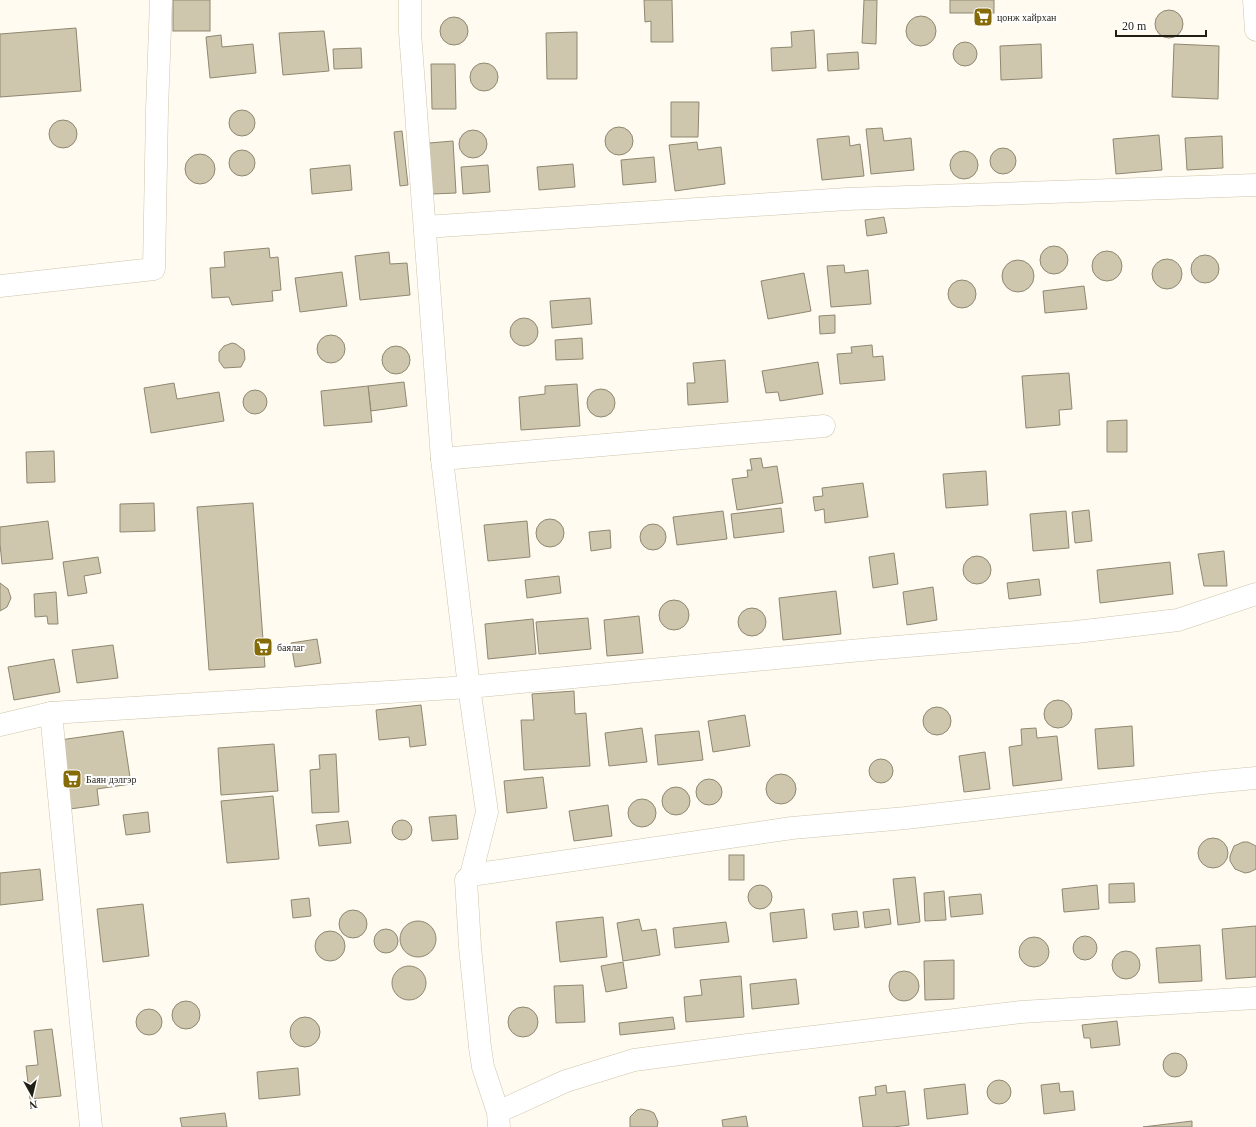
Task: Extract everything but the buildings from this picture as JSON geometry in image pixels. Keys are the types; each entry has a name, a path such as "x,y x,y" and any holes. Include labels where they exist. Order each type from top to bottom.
{"street":[{"path":"0,286 154,269 161,0"},
{"path":"410,0 410,32 442,459 469,687 487,812 471,875 466,880 470,947 483,1066 499,1119 566,1081 634,1060 1021,1012 1256,998"},
{"path":"1254,0 1256,30"},
{"path":"425,227 847,199 1256,185"},
{"path":"442,459 824,426"},
{"path":"0,725 51,713 469,687 849,651 1076,632 1178,620 1256,594"},
{"path":"51,713 91,1127"},
{"path":"471,875 792,828 906,818 1256,778"}],"place":[{"name":"цонж хайрхан","path":"983,17"},
{"name":"баялаг","path":"263,647"},
{"name":"Баян дэлгэр","path":"72,779"}]}
